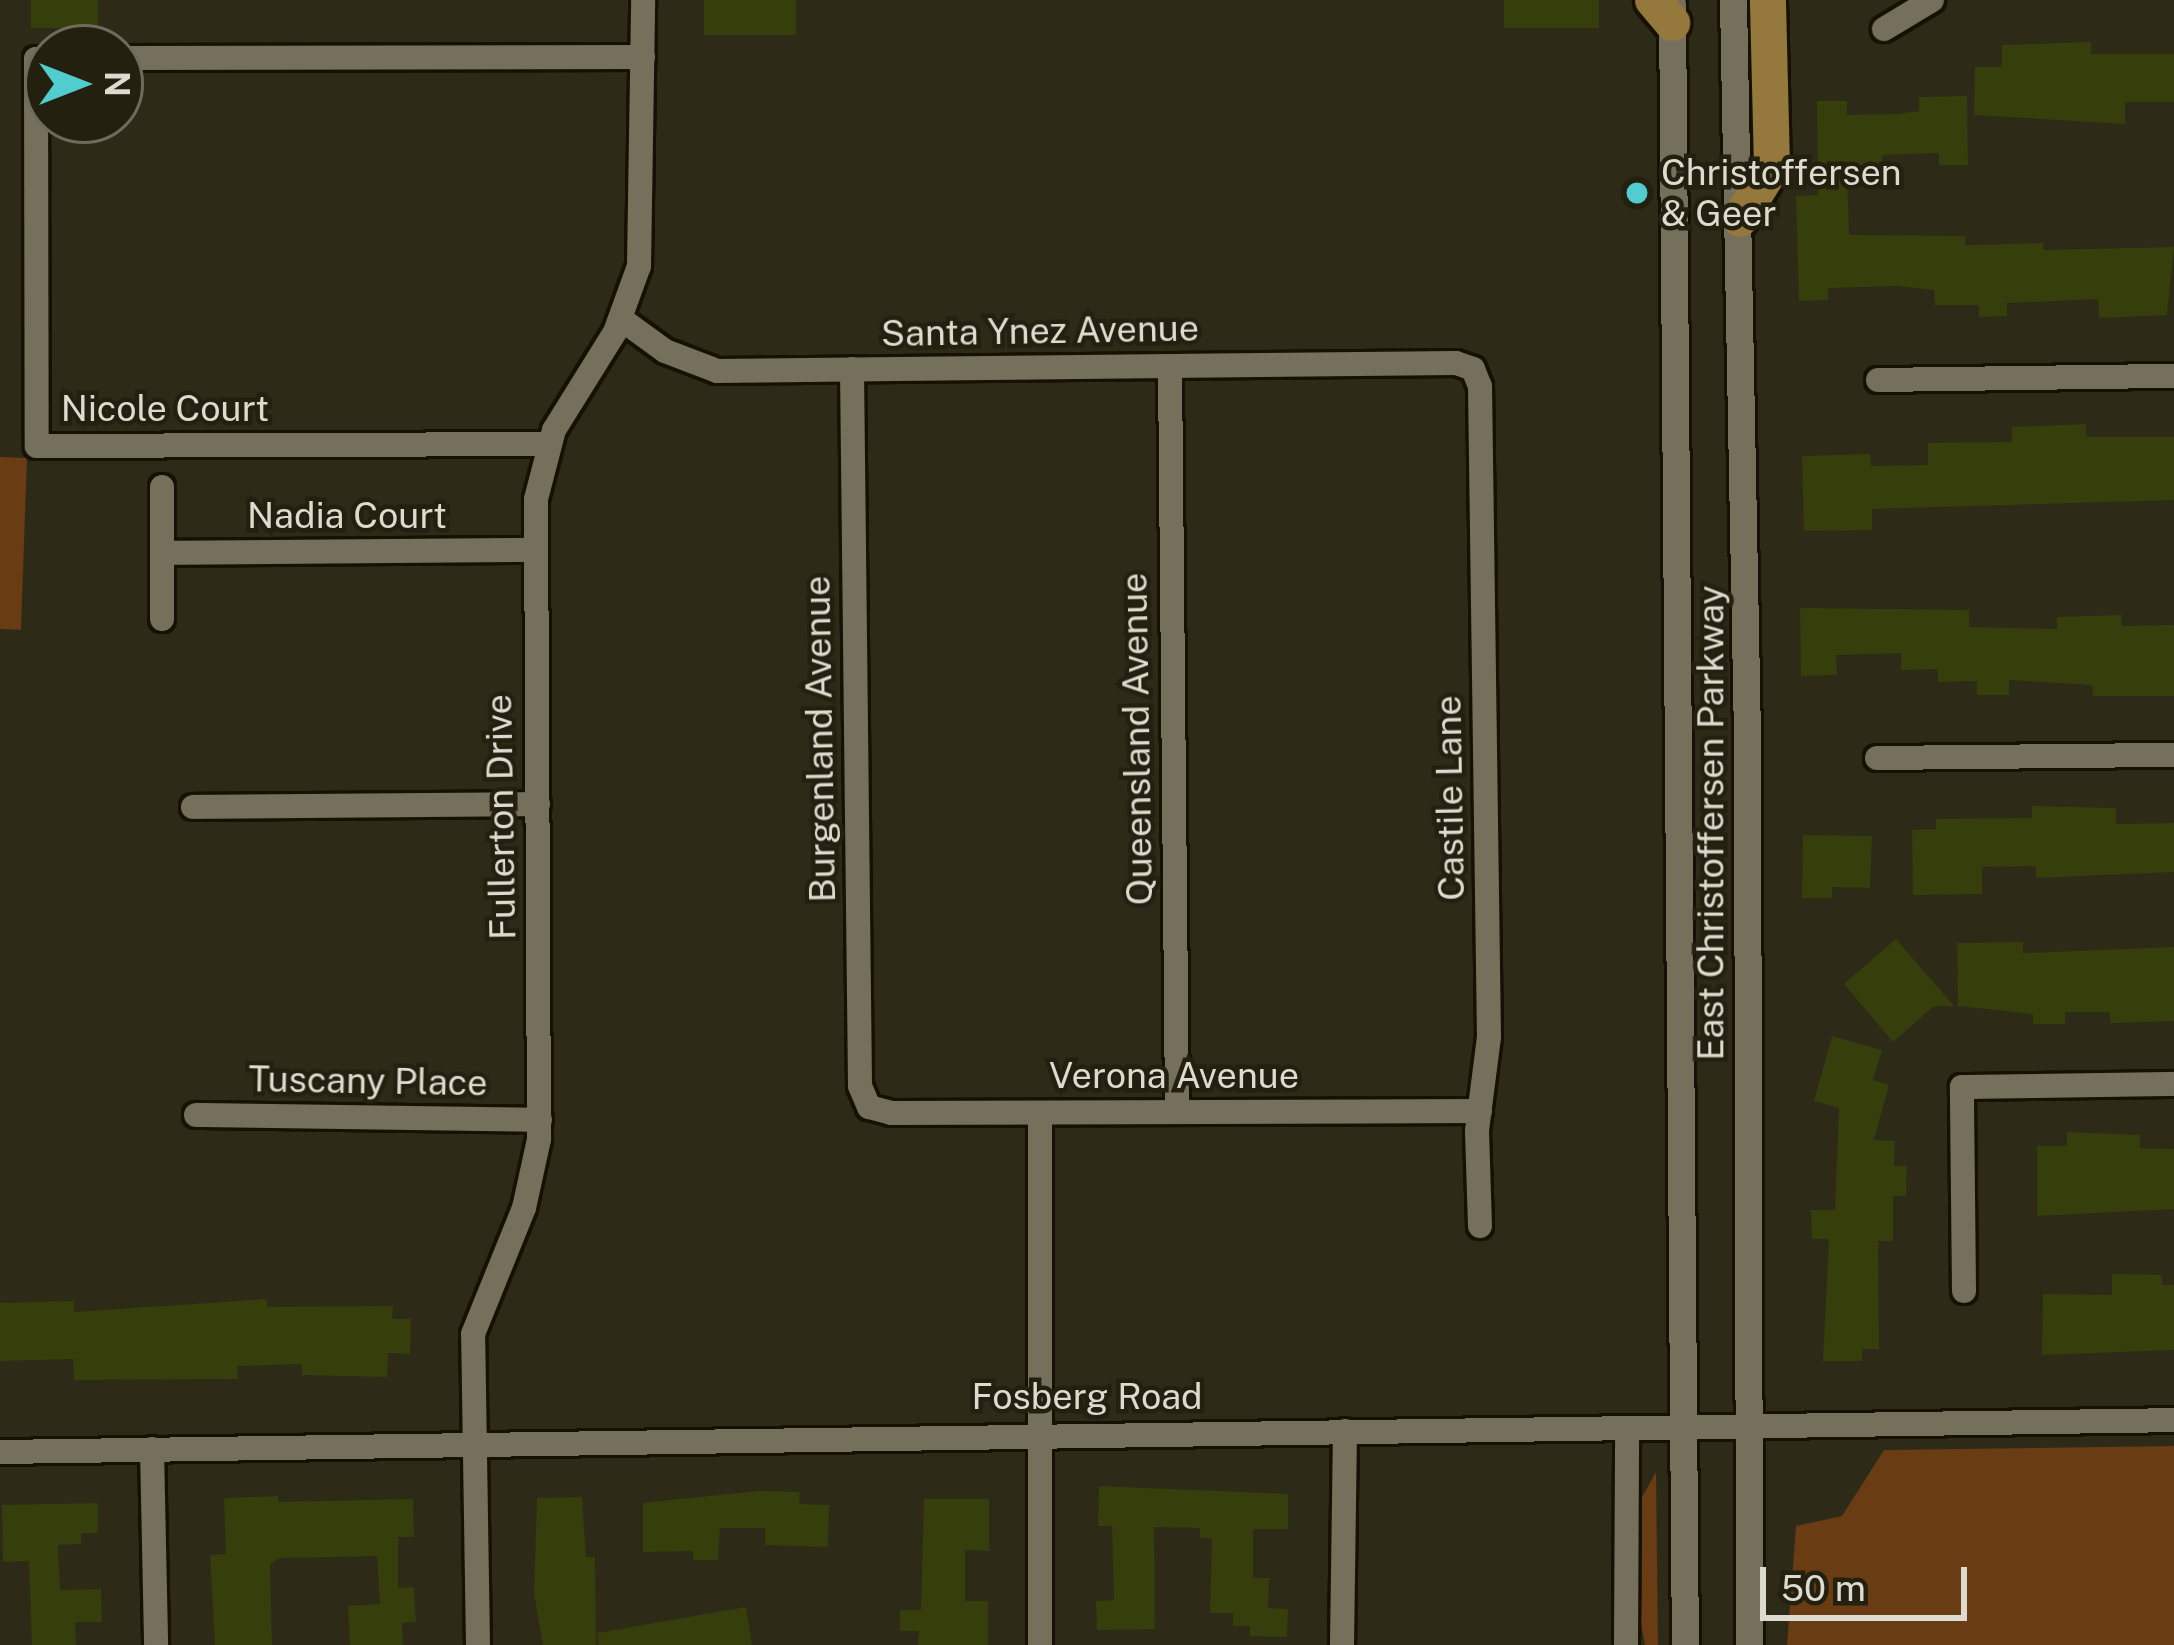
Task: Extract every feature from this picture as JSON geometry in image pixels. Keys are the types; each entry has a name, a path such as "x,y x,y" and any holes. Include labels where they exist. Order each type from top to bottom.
{"main road":[{"path":"1740,219 1772,167 1768,0"}],"street":[{"name":"Fullerton Drive","path":"478,1645 472,1440 476,1319 524,1208 540,1120 533,550 548,444 621,319 643,242 643,0"},
{"name":"East Christoffersen Parkway","path":"1733,0 1740,219 1749,1645"},
{"path":"1883,29 1932,0"},
{"name":"East Christoffersen Parkway","path":"1666,8 1688,1428 1685,1645"},
{"path":"144,58 644,57"},
{"name":"Nicole Court","path":"36,144 37,446 548,444"},
{"name":"Santa Ynez Avenue","path":"621,319 704,369 1473,369"},
{"name":"Queensland Avenue","path":"1170,366 1177,1112"},
{"name":"Burgenland Avenue","path":"853,369 860,1087 869,1107"},
{"name":"Castile Lane","path":"1473,369 1480,386 1489,1037 1480,1111 1480,1226"},
{"path":"1879,380 2174,376"},
{"path":"162,619 163,487"},
{"name":"Nadia Court","path":"162,553 533,550"},
{"path":"1877,758 2174,755"},
{"path":"193,807 538,804"},
{"path":"1964,1291 1962,1087 2174,1084"},
{"name":"Verona Avenue","path":"869,1107 1040,1113 1480,1111"},
{"path":"1040,1113 1040,1645"},
{"name":"Tuscany Place","path":"196,1115 540,1120"},
{"name":"Fosberg Road","path":"0,1452 472,1440 2174,1420"},
{"path":"1626,1644 1627,1428"},
{"path":"1342,1645 1345,1431"},
{"path":"152,1449 156,1645"}],"shaded area":[{"path":"0,457 27,458 21,630 0,629"},
{"path":"2174,1446 2174,1645 1787,1645 1796,1526 1842,1516 1884,1450"},
{"path":"1656,1472 1658,1645 1645,1645 1636,1597 1637,1506"}],"building":[{"path":"31,0 98,0 98,24 31,24"},
{"path":"704,0 796,0 796,35 704,35"},
{"path":"1504,0 1599,0 1599,28 1504,28"},
{"path":"2091,42 2091,54 2174,54 2174,102 2125,102 2125,124 1974,115 1975,67 2002,67 2002,45"},
{"path":"1967,96 1968,165 1939,165 1939,153 1882,155 1883,175 1847,175 1849,235 1965,236 1965,245 2043,243 2043,250 2174,247 2167,315 2099,318 2098,299 2007,303 2007,316 1979,317 1979,305 1935,305 1934,290 1898,286 1828,288 1828,300 1799,301 1796,196 1818,195 1817,101 1847,101 1847,115 1899,114 1919,111 1919,97"},
{"path":"2086,424 2086,437 2174,437 2174,500 1872,509 1872,530 1804,531 1802,456 1870,454 1871,466 1928,465 1928,443 2012,442 2012,427"},
{"path":"1800,608 1969,610 1969,627 2057,629 2057,617 2121,615 2122,626 2174,625 2174,696 2093,696 2092,685 2009,680 2009,695 1977,695 1977,681 1938,682 1938,669 1901,670 1901,653 1836,655 1837,675 1801,676"},
{"path":"2032,806 2116,808 2116,824 2174,823 2174,872 2036,878 2036,866 1982,867 1982,894 1913,895 1912,830 1936,829 1936,819 2032,818"},
{"path":"1803,835 1872,836 1870,888 1832,887 1832,898 1802,898"},
{"path":"1896,939 1954,1006 1934,1006 1893,1042 1844,984"},
{"path":"2023,942 2023,953 2174,947 2174,1021 2110,1023 2110,1012 2065,1012 2065,1024 2033,1024 2033,1014 1958,1006 1957,943"},
{"path":"1832,1036 1882,1050 1873,1080 1889,1085 1874,1140 1895,1141 1894,1166 1907,1166 1906,1196 1893,1196 1893,1241 1878,1241 1879,1349 1862,1349 1862,1361 1823,1361 1829,1239 1812,1239 1811,1210 1835,1210 1839,1108 1814,1101"},
{"path":"2067,1132 2140,1135 2140,1148 2174,1149 2174,1209 2037,1216 2037,1146 2067,1146"},
{"path":"2112,1274 2162,1275 2162,1285 2174,1285 2174,1350 2042,1355 2043,1294 2112,1295"},
{"path":"267,1299 267,1307 393,1306 392,1319 411,1319 410,1354 388,1353 387,1377 302,1375 302,1364 237,1366 238,1379 74,1380 73,1359 0,1361 0,1303 74,1301 74,1312"},
{"path":"1099,1486 1288,1494 1288,1529 1253,1529 1253,1578 1269,1578 1268,1608 1288,1609 1287,1637 1250,1636 1250,1626 1233,1626 1233,1613 1210,1613 1212,1538 1200,1538 1200,1528 1154,1527 1155,1629 1097,1630 1096,1601 1114,1600 1112,1526 1098,1526"},
{"path":"757,1491 800,1492 799,1504 829,1505 828,1547 765,1545 765,1528 720,1528 718,1560 693,1560 693,1551 643,1552 643,1503"},
{"path":"278,1496 278,1502 413,1499 414,1537 398,1537 398,1588 414,1587 416,1622 402,1623 403,1645 350,1645 348,1606 380,1604 377,1556 280,1558 270,1564 272,1645 215,1645 210,1555 226,1554 224,1498"},
{"path":"582,1497 586,1557 595,1557 596,1645 543,1645 534,1594 537,1498"},
{"path":"924,1499 989,1499 989,1551 965,1550 965,1601 988,1601 988,1645 918,1645 919,1631 900,1631 900,1610 921,1610"},
{"path":"98,1503 98,1533 81,1533 81,1544 58,1545 60,1590 101,1589 102,1622 75,1622 76,1645 32,1645 29,1561 3,1562 2,1505"},
{"path":"746,1607 752,1645 598,1645 597,1633"}],"place":[{"name":"Christoffersen & Geer","path":"1637,193"}]}
